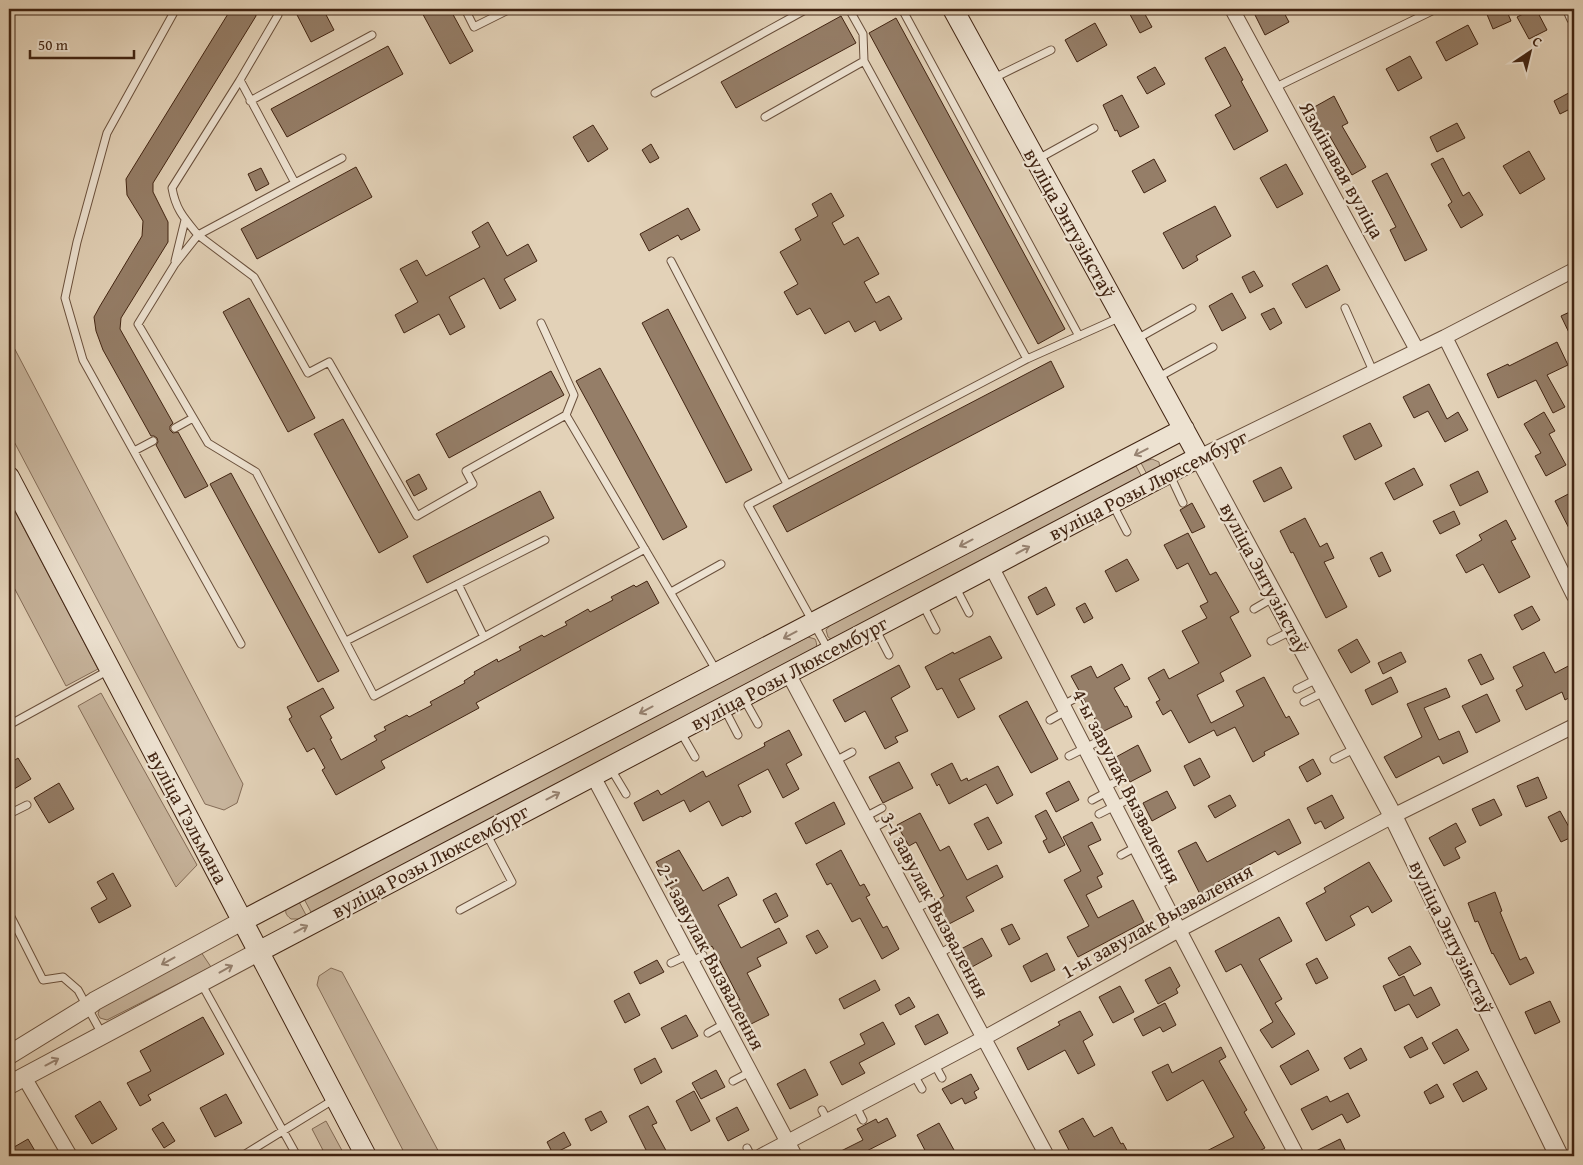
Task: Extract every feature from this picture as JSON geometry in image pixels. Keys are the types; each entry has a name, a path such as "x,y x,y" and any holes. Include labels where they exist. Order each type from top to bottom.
{"main road":[{"name":"вуліца Энтузіястаў","path":"953,9 1199,457"},
{"name":"вуліца Розы Люксембург","path":"242,921 1184,430"},
{"name":"вуліца Розы Люксембург","path":"258,952 1199,457"},
{"name":"вуліца Тэльмана","path":"9,477 366,1156"}],"street":[{"name":"Язмінавая вуліца","path":"1232,9 1245,40 1417,350"},
{"path":"1570,9 1574,18"},
{"name":"вуліца Розы Люксембург","path":"1199,457 1444,337 1574,270"},
{"path":"1444,337 1574,596"},
{"name":"вуліца Энтузіястаў","path":"1199,457 1393,816 1559,1156"},
{"name":"4-ы завулак Вызвалення","path":"991,566 1091,745 1110,787 1115,806 1298,1156"},
{"name":"3-і завулак Вызвалення","path":"788,673 1047,1156"},
{"name":"1-ы завулак Вызвалення","path":"761,1156 788,1143 825,1116 856,1106 877,1092 984,1038 1138,948 1179,930 1261,883 1574,726"},
{"name":"2-і завулак Вызвалення","path":"602,771 694,957 724,1024 795,1156"},
{"name":"вуліца Розы Люксембург","path":"9,1055 95,1001 242,921"},
{"name":"вуліца Розы Люксембург","path":"16,1081 258,952"},
{"path":"16,1081 70,1156"}],"lane":[{"path":"174,9 108,133 77,242 65,298 84,360 241,644"},
{"path":"278,9 278,15 240,80 172,188 175,203 185,220 198,235 254,277 308,373 329,362 417,516 474,484 466,471 566,415 574,395 541,323"},
{"path":"465,9 474,27 508,10"},
{"path":"655,93 807,9"},
{"path":"849,9 863,34 864,61 1027,359"},
{"path":"902,9 1079,336"},
{"path":"1276,95 1436,9"},
{"path":"250,101 372,35"},
{"path":"992,79 1052,50"},
{"path":"765,117 864,61"},
{"path":"240,80 296,183"},
{"path":"1036,160 1094,128"},
{"path":"342,158 198,235 175,264 138,324 208,443 256,472 374,696 646,549"},
{"path":"175,264 185,220"},
{"path":"670,261 787,484"},
{"path":"1135,340 1192,308"},
{"path":"1346,308 1373,371"},
{"path":"830,651 748,506 1027,359 1122,317"},
{"path":"1156,378 1213,347"},
{"path":"566,415 718,673"},
{"path":"175,428 193,418"},
{"path":"134,452 153,441"},
{"path":"1169,473 1183,503"},
{"path":"1112,503 1127,532"},
{"path":"346,642 545,540"},
{"path":"670,592 721,564"},
{"path":"458,584 484,637"},
{"path":"954,586 969,613"},
{"path":"1254,608 1275,597"},
{"path":"922,603 936,630"},
{"path":"875,628 889,655"},
{"path":"1272,641 1293,630"},
{"path":"9,725 110,669"},
{"path":"1297,689 1322,684"},
{"path":"1304,702 1322,684"},
{"path":"743,697 758,724"},
{"path":"1050,720 1068,705"},
{"path":"724,707 738,735"},
{"path":"680,730 695,758"},
{"path":"1069,756 1091,745"},
{"path":"1334,759 1356,747"},
{"path":"835,760 852,752"},
{"path":"602,771 626,794"},
{"path":"1092,800 1110,787"},
{"path":"1099,814 1127,800"},
{"path":"9,814 27,805"},
{"path":"868,823 882,808"},
{"path":"868,823 888,820"},
{"path":"460,910 512,882 485,832"},
{"path":"1121,855 1136,847"},
{"path":"894,871 910,862"},
{"path":"1156,886 1170,879"},
{"path":"915,910 931,901"},
{"path":"9,913 43,980 62,977 78,990 103,1035"},
{"path":"938,954 954,945"},
{"path":"671,963 694,957"},
{"path":"200,983 296,1156"},
{"path":"708,1032 724,1024"},
{"path":"935,1064 942,1078"},
{"path":"733,1081 750,1072"},
{"path":"917,1072 922,1089"},
{"path":"242,1156 284,1132 336,1098"},
{"path":"856,1106 863,1120"},
{"path":"747,1148 751,1156"}],"shaded area":[{"path":"9,338 243,784 237,803 224,810 205,804 9,432"},
{"path":"1152,459 1159,462 1160,469 1149,478 1141,463"},
{"path":"1136,466 1144,481 831,639 828,637 826,630 831,624"},
{"path":"9,500 98,669 66,686 9,578"},
{"path":"808,637 815,639 817,645 805,657 311,912 303,897"},
{"path":"101,693 197,865 176,887 78,706"},
{"path":"298,900 306,915 299,919 291,919 286,910"},
{"path":"201,952 211,967 107,1020 100,1018 98,1014 100,1008"},
{"path":"331,968 342,972 441,1156 406,1156 317,985 319,976"},
{"path":"326,1121 345,1156 326,1156 312,1129"}],"building":[{"path":"231,9 256,9 256,16 153,183 153,192 168,222 168,242 121,318 120,329 173,423 170,426 170,430 173,433 178,432 208,486 185,498 156,445 158,442 157,438 151,436 103,350 96,331 94,317 142,236 143,221 127,195 126,179"},
{"path":"294,9 323,9 334,30 311,42"},
{"path":"420,9 450,9 473,51 450,64"},
{"path":"1127,9 1142,9 1152,27 1140,33"},
{"path":"1252,9 1282,9 1289,22 1265,35"},
{"path":"1494,9 1506,9 1511,21 1493,29 1486,12"},
{"path":"1536,9 1547,30 1529,39 1517,17"},
{"path":"841,16 856,43 736,108 721,82"},
{"path":"896,18 1065,329 1038,344 869,33"},
{"path":"1095,23 1107,45 1077,62 1065,40"},
{"path":"1468,25 1478,44 1446,61 1436,42"},
{"path":"388,46 403,74 287,137 271,109"},
{"path":"1225,47 1268,131 1234,150 1215,115 1231,106 1205,58"},
{"path":"1410,56 1422,78 1398,91 1386,69"},
{"path":"1155,67 1165,84 1147,94 1137,77"},
{"path":"1574,90 1574,107 1560,114 1554,101"},
{"path":"1122,95 1139,127 1120,137 1117,130 1115,131 1103,105"},
{"path":"1334,96 1348,123 1342,126 1366,167 1352,175 1328,133 1323,136 1309,110"},
{"path":"1457,123 1465,138 1437,152 1430,137"},
{"path":"593,125 608,149 588,162 573,137"},
{"path":"651,144 659,158 650,163 642,150"},
{"path":"1529,151 1545,179 1520,194 1503,166"},
{"path":"1443,158 1463,196 1469,192 1483,215 1461,228 1448,205 1452,202 1431,164"},
{"path":"1154,159 1166,181 1144,193 1132,171"},
{"path":"1286,164 1303,194 1277,208 1260,178"},
{"path":"356,167 372,197 257,259 241,229"},
{"path":"261,168 269,184 256,191 248,174"},
{"path":"1387,173 1427,250 1405,261 1390,230 1396,227 1372,181"},
{"path":"831,193 844,216 832,223 844,245 858,237 879,274 864,282 876,303 889,296 902,319 880,331 875,321 855,332 849,321 825,334 810,308 797,315 784,292 798,284 780,252 801,240 795,229 818,216 812,204"},
{"path":"1215,206 1231,236 1196,256 1198,260 1183,269 1163,233"},
{"path":"688,208 700,230 681,240 678,235 649,251 640,234"},
{"path":"488,222 507,256 528,244 537,261 504,279 516,300 500,309 484,278 449,297 465,327 450,335 439,314 404,333 395,315 418,302 400,269 417,260 426,276 480,247 472,232"},
{"path":"1327,265 1340,290 1306,308 1292,284"},
{"path":"1254,271 1263,286 1250,293 1242,277"},
{"path":"1232,293 1246,318 1222,331 1209,306"},
{"path":"249,298 315,418 288,432 223,312"},
{"path":"1274,308 1282,323 1270,330 1261,314"},
{"path":"668,309 752,470 726,483 642,323"},
{"path":"1574,310 1574,343 1561,316"},
{"path":"1557,342 1568,365 1547,375 1565,407 1553,413 1536,380 1498,398 1487,374 1508,364 1509,366"},
{"path":"1051,361 1064,387 787,532 773,506"},
{"path":"600,368 687,527 663,540 576,381"},
{"path":"551,371 564,395 449,458 436,434"},
{"path":"1429,384 1447,419 1458,412 1468,430 1445,442 1428,411 1414,418 1403,397"},
{"path":"1544,412 1555,431 1549,434 1566,465 1546,476 1535,456 1541,453 1524,424"},
{"path":"343,419 408,537 379,553 314,434"},
{"path":"1370,423 1382,446 1355,460 1343,436"},
{"path":"1281,467 1292,488 1264,502 1253,481"},
{"path":"1414,468 1423,485 1394,500 1385,483"},
{"path":"1478,471 1488,492 1460,506 1450,485"},
{"path":"231,473 339,671 318,682 210,484"},
{"path":"419,474 427,489 414,496 406,481"},
{"path":"540,491 554,518 427,583 413,556"},
{"path":"1574,491 1574,538 1555,501"},
{"path":"1192,503 1205,527 1192,533 1180,510"},
{"path":"1454,511 1460,524 1440,534 1433,521"},
{"path":"1305,518 1320,547 1327,543 1334,558 1324,562 1347,607 1326,618 1293,552 1291,553 1280,531"},
{"path":"1506,520 1516,539 1511,541 1530,577 1499,593 1483,564 1466,573 1456,555 1482,540 1479,535"},
{"path":"1188,533 1210,575 1216,572 1239,612 1230,617 1251,656 1220,673 1224,681 1197,695 1211,723 1244,706 1236,691 1264,677 1286,718 1289,716 1299,734 1264,752 1265,755 1253,762 1235,727 1217,736 1214,730 1189,743 1171,710 1163,715 1156,702 1160,700 1148,678 1164,669 1169,679 1199,663 1182,631 1207,618 1200,606 1208,602 1188,563 1177,569 1164,545"},
{"path":"1382,552 1391,571 1379,577 1370,558"},
{"path":"1127,559 1139,580 1116,592 1105,571"},
{"path":"647,581 659,603 476,703 479,708 381,761 385,768 336,795 322,770 325,768 314,748 307,752 289,719 292,717 287,707 323,688 334,708 320,716 341,760 377,740 374,736 386,730 384,727 432,705 430,702 465,683 464,681 475,674 474,672 497,659 498,662 521,650 519,647 542,635 544,637 567,625 565,622 588,609 590,612 613,600 611,597 634,585 636,587"},
{"path":"1046,587 1055,605 1037,615 1028,597"},
{"path":"1085,603 1093,618 1084,623 1076,608"},
{"path":"1532,606 1540,620 1522,630 1514,615"},
{"path":"990,636 1002,658 959,679 975,709 958,718 942,688 937,690 925,667"},
{"path":"1357,639 1370,662 1351,673 1338,650"},
{"path":"1401,652 1406,662 1383,674 1378,663"},
{"path":"1544,652 1555,673 1574,663 1574,695 1565,700 1562,692 1526,710 1516,690 1523,686 1513,667"},
{"path":"1481,654 1494,679 1481,685 1468,660"},
{"path":"1122,664 1130,679 1114,688 1125,707 1127,706 1132,717 1102,732 1071,676 1091,666 1097,678"},
{"path":"899,665 910,687 891,698 908,731 895,737 898,742 885,749 865,711 845,722 833,700"},
{"path":"1391,677 1398,692 1372,705 1365,690"},
{"path":"1446,688 1450,697 1424,708 1439,740 1459,731 1468,752 1443,764 1439,756 1396,778 1384,757 1422,737 1407,704"},
{"path":"1487,694 1500,721 1476,733 1462,706"},
{"path":"1027,701 1058,759 1031,773 999,716"},
{"path":"789,730 802,755 786,764 799,789 783,798 768,769 738,785 751,812 722,826 709,801 690,812 684,800 643,821 634,803 658,790 661,795 703,771 706,777 765,746 764,743"},
{"path":"1138,745 1151,771 1130,782 1116,757"},
{"path":"18,758 31,779 9,792 9,764"},
{"path":"1200,758 1210,777 1194,786 1184,766"},
{"path":"1313,759 1321,774 1307,782 1299,767"},
{"path":"899,762 913,788 883,803 869,777"},
{"path":"952,763 961,781 967,778 968,781 998,766 1013,795 997,804 986,784 949,804 939,784 937,786 931,774"},
{"path":"1538,777 1547,798 1526,807 1517,786"},
{"path":"1069,781 1079,800 1056,812 1046,793"},
{"path":"59,783 74,809 49,823 34,798"},
{"path":"1167,791 1176,808 1152,821 1143,803"},
{"path":"1230,795 1236,806 1215,818 1208,806"},
{"path":"1332,795 1344,818 1325,829 1321,821 1315,824 1307,808"},
{"path":"1494,799 1502,815 1480,826 1472,809"},
{"path":"834,802 845,824 806,844 795,823"},
{"path":"1046,810 1065,845 1049,853 1043,841 1047,839 1035,816"},
{"path":"1560,811 1574,836 1561,842 1548,817"},
{"path":"920,813 940,851 949,846 967,880 997,865 1003,877 966,897 974,911 949,924 936,901 944,896 916,842 909,846 897,825"},
{"path":"988,817 1002,843 988,850 974,824"},
{"path":"1289,819 1301,843 1278,855 1275,851 1218,882 1212,886 1216,893 1203,900 1178,851 1196,842 1207,862"},
{"path":"1092,822 1101,840 1088,846 1103,874 1097,877 1102,887 1086,895 1098,918 1133,900 1144,922 1078,957 1067,937 1089,926 1064,880 1081,871 1063,837"},
{"path":"1456,823 1466,842 1455,848 1460,858 1444,866 1429,838"},
{"path":"679,850 703,891 728,877 737,895 718,905 741,948 779,928 787,943 757,958 761,966 747,973 769,1015 751,1024 712,946 707,949 685,908 683,909 656,862"},
{"path":"841,850 860,886 864,884 870,895 866,897 883,928 887,926 899,949 882,959 860,918 852,922 831,883 827,885 816,864"},
{"path":"1369,862 1392,901 1372,913 1368,906 1350,916 1355,925 1326,941 1306,903 1326,892 1324,888"},
{"path":"113,873 131,906 99,923 91,908 107,899 97,882"},
{"path":"1495,892 1502,911 1500,912 1520,960 1526,957 1534,973 1510,985 1492,954 1478,921 1475,922 1468,903"},
{"path":"776,893 788,916 775,923 763,900"},
{"path":"1279,917 1292,941 1259,959 1282,999 1275,1003 1295,1034 1272,1048 1260,1030 1273,1022 1241,964 1226,972 1215,951"},
{"path":"1012,924 1020,939 1009,945 1001,929"},
{"path":"818,930 828,947 816,954 806,936"},
{"path":"982,938 992,956 970,968 961,949"},
{"path":"1410,946 1421,964 1399,976 1388,958"},
{"path":"1047,953 1055,970 1031,982 1023,966"},
{"path":"1317,958 1328,978 1316,984 1306,964"},
{"path":"657,960 664,972 640,984 634,972"},
{"path":"1170,967 1180,986 1176,989 1178,993 1158,1004 1145,980"},
{"path":"1404,976 1414,996 1431,987 1440,1005 1417,1018 1409,1004 1395,1011 1383,986"},
{"path":"875,980 880,990 844,1009 839,999"},
{"path":"1120,986 1134,1012 1113,1023 1099,997"},
{"path":"629,993 640,1015 625,1023 614,1001"},
{"path":"909,997 915,1007 900,1015 895,1005"},
{"path":"1550,1001 1560,1022 1535,1034 1525,1012"},
{"path":"1165,1003 1176,1025 1163,1032 1160,1027 1143,1036 1134,1019"},
{"path":"1080,1011 1093,1035 1083,1041 1095,1065 1078,1074 1065,1050 1028,1070 1017,1048 1060,1025 1058,1022"},
{"path":"938,1014 948,1033 925,1045 915,1026"},
{"path":"686,1015 698,1036 672,1049 661,1028"},
{"path":"203,1017 224,1054 148,1095 151,1100 140,1106 127,1083 151,1071 140,1051"},
{"path":"883,1022 895,1044 859,1063 865,1073 842,1085 830,1062 865,1044 860,1034"},
{"path":"1457,1029 1469,1050 1444,1064 1432,1043"},
{"path":"1422,1037 1428,1049 1410,1058 1404,1047"},
{"path":"1221,1047 1226,1057 1219,1061 1247,1110 1244,1112 1265,1148 1250,1156 1197,1156 1234,1137 1203,1080 1167,1101 1152,1072 1168,1064 1172,1073"},
{"path":"1361,1048 1367,1060 1350,1069 1344,1058"},
{"path":"1308,1050 1319,1070 1291,1085 1280,1066"},
{"path":"655,1058 662,1072 641,1084 634,1069"},
{"path":"805,1069 818,1095 790,1109 777,1084"},
{"path":"716,1070 725,1087 701,1099 692,1083"},
{"path":"1477,1071 1487,1089 1463,1102 1453,1084"},
{"path":"971,1074 979,1089 974,1092 977,1098 965,1104 962,1098 951,1104 942,1089"},
{"path":"1437,1084 1444,1097 1430,1104 1424,1092"},
{"path":"694,1091 710,1121 691,1131 676,1101"},
{"path":"1348,1093 1360,1116 1347,1123 1342,1114 1312,1130 1301,1109 1327,1096 1330,1102"},
{"path":"226,1094 242,1123 215,1137 200,1108"},
{"path":"100,1101 117,1129 92,1144 75,1116"},
{"path":"648,1106 657,1123 652,1125 669,1156 649,1156 629,1116"},
{"path":"737,1107 749,1130 728,1141 716,1118"},
{"path":"601,1111 607,1122 591,1131 585,1119"},
{"path":"887,1118 896,1136 857,1156 831,1156 863,1140 857,1129 876,1119 878,1123"},
{"path":"1083,1118 1094,1137 1112,1127 1130,1156 1072,1156 1059,1131"},
{"path":"163,1122 175,1141 164,1148 152,1129"},
{"path":"939,1123 954,1150 943,1156 928,1156 917,1135"},
{"path":"564,1132 571,1145 553,1154 547,1142"},
{"path":"28,1139 38,1156 9,1156 9,1150"},
{"path":"1340,1139 1348,1156 1306,1156"}]}
